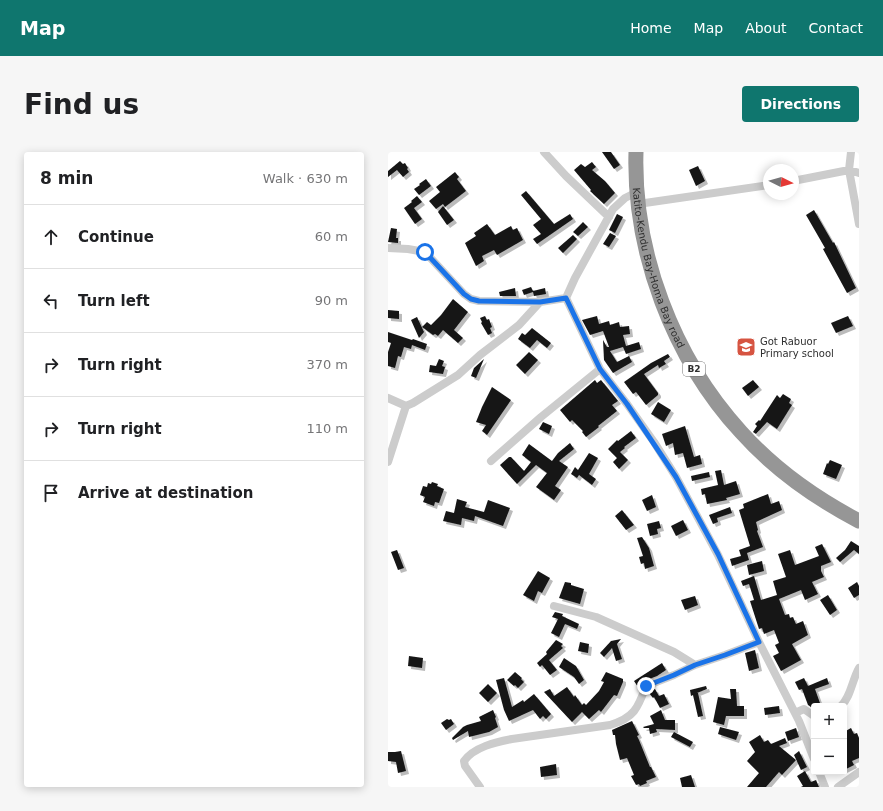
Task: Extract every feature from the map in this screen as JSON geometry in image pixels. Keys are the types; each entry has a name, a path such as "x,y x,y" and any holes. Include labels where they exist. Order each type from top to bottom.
{"highway":[{"name":"Katito-Kendu Bay-Homa Bay road","path":"636,152 638,198 642,232 655,283 666,313 679,341 700,378 740,432 767,458 801,486 835,508 859,521"}],"street":[{"path":"544,152 566,176 609,217"},
{"path":"851,152 849,170 859,224"},
{"path":"799,180 849,170 859,173"},
{"path":"763,186 638,198 618,203 613,209 575,278 566,298 600,369 627,404 676,477 718,554 759,642 795,714 811,752"},
{"path":"388,248 425,252 464,294 471,299 479,301 540,302 566,298"},
{"path":"388,398 406,406 458,375 480,355 518,325 540,302"},
{"path":"491,461 600,369"},
{"path":"388,462 406,406"},
{"path":"554,606 596,617 674,652 695,665"},
{"path":"480,787 465,766 464,761 468,756 485,746 499,741 622,722 636,709 646,686 695,665 759,642"},
{"path":"844,703 847,699 854,677 859,668"},
{"path":"795,714 804,709 811,714"},
{"path":"838,787 859,772"},
{"path":"820,775 825,787"}],"building":[{"path":"602,152 611,152 620,165 614,169"},
{"path":"400,161 403,164 405,163 409,172 403,177 397,170 388,177 388,171"},
{"path":"592,162 596,167 592,170 605,181 615,193 604,204 590,191 591,190 574,170 581,164 585,167"},
{"path":"698,166 705,181 696,186 689,170"},
{"path":"455,172 459,177 457,179 466,191 445,207 443,204 436,209 429,201 440,192 436,187"},
{"path":"426,179 431,186 419,195 414,189"},
{"path":"526,191 554,224 570,214 573,219 537,244 533,239 541,234 533,225 541,219 521,195"},
{"path":"417,196 422,202 414,208 422,219 415,224 404,208"},
{"path":"443,206 454,220 447,225 438,212"},
{"path":"814,210 833,243 834,242 856,288 847,293 823,249 825,248 806,215"},
{"path":"617,214 623,217 615,233 609,230"},
{"path":"583,222 588,227 578,236 573,232"},
{"path":"487,224 495,235 511,226 513,230 517,228 523,240 497,255 494,250 482,256 484,261 476,266 465,243 476,236 474,233"},
{"path":"391,228 397,229 396,238 398,238 398,243 388,242"},
{"path":"610,233 616,236 609,247 603,244"},
{"path":"573,235 577,239 563,253 558,248"},
{"path":"531,287 533,291 545,288 546,294 534,296 533,292 524,295 522,290"},
{"path":"515,288 516,296 500,296 499,292"},
{"path":"453,299 468,312 454,330 463,338 458,343 443,330 438,336 435,334 433,335 422,327 427,322 431,325"},
{"path":"388,310 399,311 399,319 388,318"},
{"path":"485,316 487,320 489,319 492,327 490,328 492,333 488,335 481,323 480,318"},
{"path":"597,316 599,324 609,321 610,325 619,322 620,327 629,326 630,334 623,335 626,346 639,342 641,349 626,354 623,347 610,351 617,362 629,356 632,362 613,373 604,360 603,340 607,347 609,347 603,331 590,335 582,320"},
{"path":"848,316 853,326 836,333 831,323"},
{"path":"417,317 424,332 419,338 411,320"},
{"path":"532,328 551,343 547,348 537,340 530,348 518,339 522,333 525,335"},
{"path":"388,332 427,344 425,350 412,345 411,349 404,347 401,357 398,356 395,368 388,366 388,352 391,343 388,342"},
{"path":"529,352 538,360 525,374 516,365"},
{"path":"668,354 670,357 664,361 666,364 659,368 658,365 644,374 658,393 658,395 646,405 636,392 633,394 624,382 651,363"},
{"path":"439,359 444,361 442,366 445,367 443,374 429,372 430,365 436,366"},
{"path":"484,359 476,378 471,376 474,368"},
{"path":"595,380 597,383 601,380 618,401 612,405 617,411 586,437 582,432 583,431 572,420 570,422 560,410"},
{"path":"753,380 759,387 748,396 742,388"},
{"path":"492,387 511,400 487,435 482,431 486,425 476,422"},
{"path":"783,394 791,399 789,403 792,405 777,429 767,422 756,434 753,432 757,426 755,424 759,420 760,421 777,395 780,398"},
{"path":"658,402 671,410 664,422 651,414"},
{"path":"543,422 552,426 549,434 539,429"},
{"path":"685,426 694,457 700,455 702,464 687,468 683,453 675,455 673,443 666,446 662,434"},
{"path":"631,431 636,438 620,452 628,460 619,469 613,462 617,458 608,449 617,440 618,441"},
{"path":"570,443 574,449 559,461 568,467 555,486 561,490 554,500 536,487 547,473 536,465 517,484 500,465 511,457 524,471 531,462 522,455 529,444 552,461 558,453"},
{"path":"589,453 598,458 589,474 596,479 592,485 579,475 577,478 571,474 575,467 578,470"},
{"path":"830,460 842,465 836,479 823,474 827,463 828,464"},
{"path":"721,470 724,485 736,481 740,494 726,498 727,500 707,504 705,494 702,495 701,489 718,485 715,471"},
{"path":"709,472 710,477 692,481 691,476"},
{"path":"432,482 438,484 437,486 444,489 439,503 435,502 434,506 423,502 425,497 420,495 423,486 427,487 428,483 431,484"},
{"path":"768,494 771,504 779,501 782,510 756,522 757,531 763,547 747,553 749,560 732,566 730,559 741,556 739,550 750,546 739,510 744,508 743,504"},
{"path":"652,495 656,507 647,511 642,500"},
{"path":"457,499 467,502 465,507 484,512 488,500 510,508 503,526 475,516 474,521 462,518 461,525 443,521 446,511 454,513"},
{"path":"730,507 732,513 717,518 718,522 713,524 709,515"},
{"path":"622,510 634,525 626,530 615,516"},
{"path":"683,520 688,530 676,536 671,526"},
{"path":"659,521 661,528 657,529 658,534 650,536 647,524"},
{"path":"642,537 649,548 654,566 645,569 644,563 641,564 639,557 643,556 637,538"},
{"path":"851,541 859,546 859,554 854,550 840,562 836,558 845,550"},
{"path":"822,544 831,562 821,566 821,571 824,577 812,582 818,594 805,600 801,590 779,599 785,615 789,614 790,618 793,617 796,624 803,621 808,635 792,644 801,660 781,671 773,656 779,653 775,645 779,643 774,630 764,634 762,628 759,629 750,601 754,600 749,584 743,586 741,581 754,576 761,600 777,595 773,581 786,577 778,554 790,550 795,565 819,556 815,547"},
{"path":"397,550 404,568 398,570 391,552"},
{"path":"762,561 764,571 749,575 747,565"},
{"path":"538,571 550,578 542,593 538,591 534,601 523,595"},
{"path":"565,582 584,589 580,604 559,598"},
{"path":"857,582 859,586 859,595 854,598 848,588"},
{"path":"828,595 837,610 830,615 820,600"},
{"path":"695,596 698,605 685,610 681,600"},
{"path":"555,612 563,614 562,616 579,624 577,629 565,624 559,637 551,633 558,619 552,617"},
{"path":"621,639 617,644 622,659 616,661 612,648 604,657 600,653 611,641"},
{"path":"556,640 563,644 561,646 563,648 549,660 557,670 550,675 542,665 540,667 537,663 547,654 546,652"},
{"path":"580,642 589,644 588,653 578,651"},
{"path":"755,650 759,668 749,671 745,653"},
{"path":"409,656 423,658 422,668 408,666"},
{"path":"564,658 576,666 584,680 579,684 574,677 559,667"},
{"path":"662,663 666,670 657,676 644,681 638,687 634,681"},
{"path":"515,672 524,682 518,688 507,680"},
{"path":"606,672 623,679 623,682 617,696 614,695 601,712 599,710 589,719 582,712 572,722 544,692 550,689 554,696 567,687 582,705 584,703 586,705 599,691 604,682 601,681"},
{"path":"504,678 512,707 523,700 524,702 534,694 551,714 546,719 543,716 540,719 533,710 509,721 504,710 496,680"},
{"path":"804,678 808,686 827,678 829,684 815,689 820,703 811,703 811,707 808,705 802,689 799,690 795,682"},
{"path":"488,684 497,693 488,702 479,693"},
{"path":"706,686 707,689 697,693 703,716 698,717 693,695 691,696 690,690"},
{"path":"655,689 659,696 664,694 669,704 660,708 654,697 653,698 649,693 650,690"},
{"path":"730,689 736,689 737,706 744,706 744,716 726,716 724,725 713,722 718,697 731,699"},
{"path":"779,706 780,713 765,715 764,708"},
{"path":"493,710 498,727 489,732 469,737 468,731 453,740 452,738 463,727 481,721 479,717"},
{"path":"661,710 665,720 675,720 675,730 656,729 657,732 650,734 649,728 643,727 654,724 650,716"},
{"path":"447,719 451,719 454,724 446,730 441,723"},
{"path":"632,721 639,735 637,736 650,767 656,777 646,781 647,783 640,786 639,784 636,785 631,776 634,775 627,758 620,760 615,735 613,735 612,730"},
{"path":"720,727 739,732 736,740 718,734"},
{"path":"796,728 799,737 788,741 785,732"},
{"path":"851,728 854,734 857,733 859,738 859,758 852,761 854,765 847,768 847,739 847,730"},
{"path":"674,732 693,742 690,747 671,737"},
{"path":"760,735 764,742 768,740 771,744 785,738 787,743 779,746 796,760 782,775 779,772 766,787 747,787 759,773 747,761 755,752 749,742"},
{"path":"401,751 406,771 398,773 396,762 388,761 388,752"},
{"path":"799,751 807,767 801,770 794,755"},
{"path":"556,764 557,775 541,777 540,767"},
{"path":"805,771 811,782 816,780 819,787 801,787 803,786 797,776"},
{"path":"691,775 695,787 682,787 680,778"}],"place":[{"name":"Got Rabuor Primary school","path":"746,347"}],"route":[{"path":"425,252 464,294 471,299 479,301 540,302 566,298 600,369 654,442 676,477 718,554 759,642 695,665 646,686"}]}
